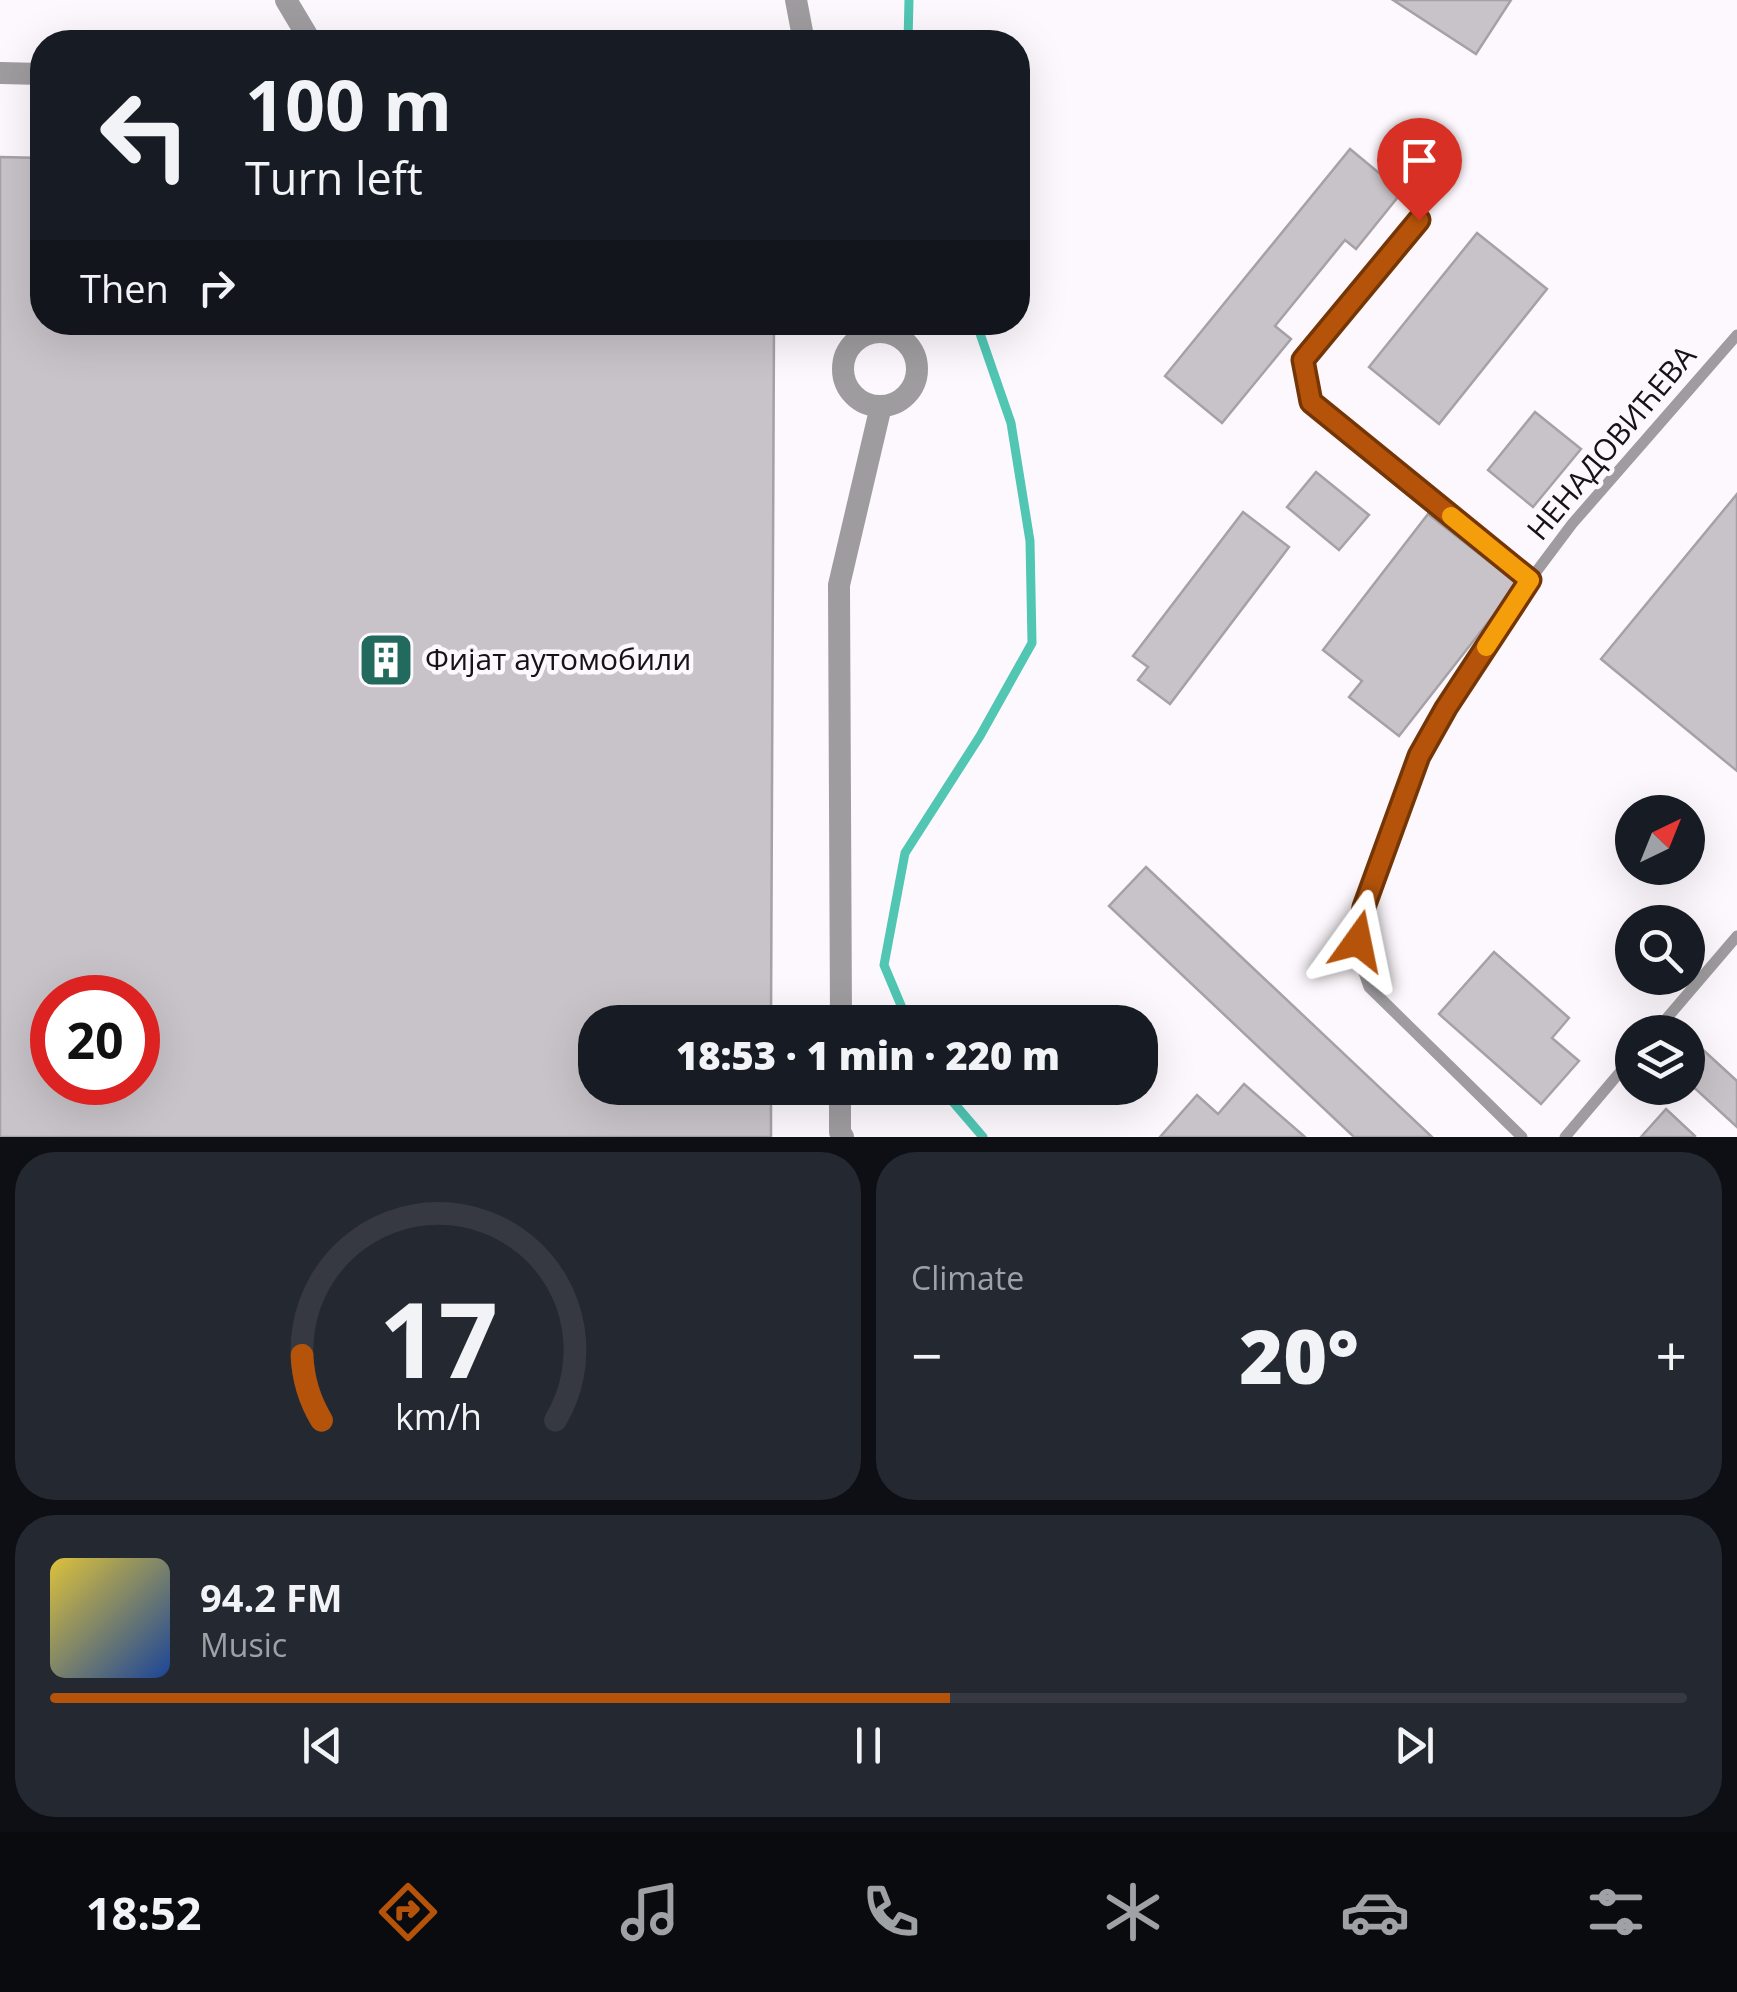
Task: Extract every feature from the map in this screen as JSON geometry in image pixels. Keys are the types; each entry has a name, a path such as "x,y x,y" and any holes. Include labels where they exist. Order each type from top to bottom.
{"street":[{"path":"286,0 304,30"},
{"path":"796,0 802,30"},
{"path":"0,73 30,74"},
{"path":"863,335 854,342 843,364 848,388 857,398 881,406 903,399 917,379 918,367 910,345 898,335"},
{"path":"841,1005 839,585 881,406"},
{"path":"840,1105 840,1132 844,1137"}],"lane":[{"path":"1419,220 1303,360 1311,402 1530,580"},
{"name":"НЕНАДОВИЋЕВА","path":"1522,1137 1370,987 1358,941 1364,907 1419,756 1446,708 1530,580 1572,524 1737,335"},
{"path":"1669,1015 1737,936"},
{"path":"1566,1137 1615,1078"}],"building":[{"path":"1393,0 1511,0 1476,54"},
{"path":"1350,149 1402,192 1356,249 1345,240 1275,326 1291,339 1222,423 1165,376"},
{"name":"Фијат аутомобили","path":"0,157 30,158 30,335 774,335 771,1005 578,1005 578,1105 771,1105 771,1137 0,1137"},
{"path":"1477,233 1547,289 1439,424 1369,367"},
{"path":"1535,412 1581,449 1533,507 1488,470"},
{"path":"1316,472 1369,515 1339,550 1287,507"},
{"path":"1737,494 1737,771 1601,659"},
{"path":"1243,512 1289,547 1170,704 1138,680 1148,667 1133,656"},
{"path":"1428,514 1518,584 1399,736 1349,697 1362,681 1323,650"},
{"path":"1146,867 1432,1137 1354,1137 1109,906"},
{"path":"1494,952 1569,1018 1552,1038 1579,1061 1541,1104 1439,1014"},
{"path":"1705,1052 1737,1081 1737,1127 1705,1098"},
{"path":"1244,1084 1305,1137 1160,1137 1197,1095 1218,1114"},
{"path":"1666,1109 1695,1136 1641,1137"}],"waterway":[{"path":"908,30 909,0"},
{"path":"901,1005 884,965 905,853 980,736 1032,643 1030,541 1011,423 981,335"},
{"path":"956,1105 983,1137"}],"slow traffic":[{"path":"1451,516 1530,580 1486,647"}],"place":[{"name":"Фијат аутомобили","path":"386,660"}],"route":[{"path":"1358,941 1364,907 1419,756 1530,580 1311,402 1303,360 1419,220"}]}
